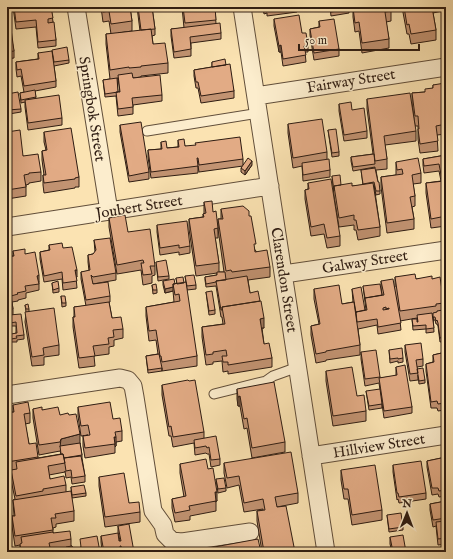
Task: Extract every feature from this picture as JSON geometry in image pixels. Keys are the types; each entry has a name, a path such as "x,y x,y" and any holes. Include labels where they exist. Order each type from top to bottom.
{"street":[{"name":"Springbok Street","path":"76,7 108,211"},
{"name":"Clarendon Street","path":"242,7 326,552"},
{"name":"Fairway Street","path":"256,96 446,67"},
{"name":"Joubert Street","path":"7,227 270,186"},
{"name":"Galway Street","path":"284,274 446,250"},
{"path":"7,395 120,378 128,380 133,386 153,511 163,525 165,534 172,541 182,542 250,532"},
{"name":"Hillview Street","path":"312,456 446,435"}],"lane":[{"path":"147,131 259,113"},
{"path":"214,394 266,381 273,376 298,366"}],"building":[{"path":"14,7 51,7 53,18 48,19 48,23 54,22 56,40 38,42 36,20 16,22"},
{"path":"102,7 130,7 132,21 111,24 109,11 103,12"},
{"path":"138,7 152,7 155,29 141,30"},
{"path":"183,7 215,7 216,20 185,23"},
{"path":"267,7 283,7 267,10"},
{"path":"330,7 349,7 349,9 331,12"},
{"path":"391,7 391,11 385,12 389,39 362,43 359,22 355,23 353,8"},
{"path":"404,7 432,7 436,30 411,34 409,24 407,25"},
{"path":"9,14 14,51 7,52 7,15"},
{"path":"299,15 302,33 306,33 308,45 304,46 306,55 283,59 274,19"},
{"path":"334,19 339,49 314,53 310,29 320,27 319,21"},
{"path":"220,23 221,33 190,37 191,49 174,52 171,29"},
{"path":"151,29 153,44 165,43 168,63 110,70 106,34"},
{"path":"67,47 69,60 54,62 52,50"},
{"path":"52,51 56,81 24,86 21,69 17,70 16,62 39,59 38,53"},
{"path":"225,59 226,65 212,67 212,62"},
{"path":"230,64 234,91 201,96 194,70"},
{"path":"132,73 133,78 160,75 162,95 132,98 133,107 118,109 116,92 120,92 118,75"},
{"path":"117,78 118,92 105,94 103,80"},
{"path":"445,83 446,124 436,126 438,141 420,144 418,116 415,116 412,93 425,92 425,89 433,88 433,85"},
{"path":"35,90 36,97 21,100 20,93"},
{"path":"18,92 21,109 8,110 7,94"},
{"path":"410,93 416,131 384,136 387,159 375,161 367,99"},
{"path":"59,95 62,118 28,123 25,100"},
{"path":"351,102 352,110 364,108 367,131 344,135 339,104"},
{"path":"7,110 10,124 7,125"},
{"path":"322,119 327,152 293,158 288,124"},
{"path":"141,122 149,172 129,176 120,125"},
{"path":"71,128 79,177 75,179 44,183 43,175 46,175 42,151 47,150 44,132"},
{"path":"336,129 339,152 332,153 328,130"},
{"path":"20,130 23,156 38,154 41,172 24,175 26,187 7,190 7,132"},
{"path":"240,137 243,159 199,165 197,158 198,166 151,172 148,150 162,149 161,142 166,141 167,148 179,147 178,140 184,139 185,146 196,145 195,143"},
{"path":"374,154 375,164 353,167 351,157"},
{"path":"446,155 446,178 442,180 439,164 424,166 423,159"},
{"path":"248,158 252,161 245,171 241,168"},
{"path":"418,158 421,173 412,175 415,196 410,197 414,219 387,223 381,177 403,174 402,169 397,170 396,162"},
{"path":"329,159 330,170 303,175 302,163"},
{"path":"375,168 380,191 376,191 374,182 363,184 361,170"},
{"path":"340,175 341,185 334,186 334,191 332,176"},
{"path":"444,178 446,178 446,216 431,219 426,183 444,181"},
{"path":"331,179 340,236 327,238 324,224 311,227 305,190 309,189 308,183"},
{"path":"352,183 352,186 373,183 380,227 358,230 356,220 354,220 354,215 339,218 334,186"},
{"path":"212,201 213,212 216,211 218,228 214,229 219,263 196,266 189,219 204,217 203,214 206,213 204,202"},
{"path":"243,206 249,211 249,216 251,216 256,244 254,244 255,252 267,250 270,267 232,272 231,270 226,271 218,219 223,219 221,209"},
{"path":"125,215 128,232 150,229 155,266 150,266 152,274 143,275 141,263 144,263 143,260 117,265 109,218"},
{"path":"187,221 190,246 179,248 179,245 160,248 157,225"},
{"path":"110,238 116,273 93,277 91,275 93,284 108,282 110,296 86,300 81,272 90,270 88,255 93,254 96,250 94,240"},
{"path":"62,243 63,248 72,247 77,270 75,270 77,281 63,283 62,272 44,276 40,252 50,250 49,245"},
{"path":"25,249 25,254 35,252 39,284 25,286 26,291 11,296 13,309 7,310 7,294 11,293 7,274 7,257 14,256 13,251"},
{"path":"166,260 169,276 158,277 156,262"},
{"path":"217,272 225,272 226,280 206,284 205,277 217,275"},
{"path":"415,274 416,279 432,276 432,279 440,277 444,303 436,304 436,306 400,311 395,277"},
{"path":"446,274 446,298 442,275"},
{"path":"194,275 196,285 187,286 185,276"},
{"path":"247,276 250,293 258,291 260,301 222,307 221,310 216,281"},
{"path":"183,277 184,283 177,284 176,278"},
{"path":"174,279 175,284 173,284 173,287 165,289 163,281"},
{"path":"393,279 401,323 378,327 377,319 357,322 356,312 367,310 365,298 384,295 381,281"},
{"path":"58,281 59,288 53,290 52,283"},
{"path":"186,282 197,356 162,362 156,330 149,331 146,307 180,301 179,294 175,295 173,284"},
{"path":"156,284 157,290 153,290 152,285"},
{"path":"380,284 382,295 365,298 363,286"},
{"path":"339,285 342,304 354,302 360,345 316,354 311,326 320,324 314,289"},
{"path":"361,287 365,310 356,313 352,289"},
{"path":"212,291 215,310 209,311 206,292"},
{"path":"61,296 65,296 66,303 62,303"},
{"path":"261,301 264,318 260,319 264,344 269,343 272,358 228,365 228,362 223,362 222,356 227,356 226,350 213,352 213,354 206,355 202,327 225,324 222,307"},
{"path":"109,302 112,318 121,317 123,329 113,330 114,337 108,338 109,344 93,346 95,356 79,358 73,317 75,317 74,307"},
{"path":"28,304 29,309 26,309 25,305"},
{"path":"54,308 59,345 43,348 44,355 32,357 25,312"},
{"path":"443,310 446,325 446,337 440,338 438,323 435,317 433,317 433,313"},
{"path":"432,313 434,328 426,329 426,325 413,326 412,319 417,319 418,322 417,315"},
{"path":"21,314 24,335 16,336 17,338 11,339 11,334 17,333 16,322 10,323 9,315"},
{"path":"7,333 10,333 11,340 7,341"},
{"path":"421,343 423,359 416,360 418,373 410,374 405,345"},
{"path":"402,348 403,358 390,359 389,350"},
{"path":"376,350 380,377 365,379 361,352"},
{"path":"446,352 446,399 445,403 438,404 437,401 431,402 426,364 434,362 433,355"},
{"path":"159,354 162,368 148,370 146,356"},
{"path":"405,365 412,407 384,411 379,378 397,375 396,367"},
{"path":"352,367 357,396 364,395 366,411 333,416 326,371"},
{"path":"423,368 425,380 419,381 417,369"},
{"path":"195,380 204,432 173,437 171,426 169,427 162,385"},
{"path":"274,382 285,442 252,448 247,418 244,419 240,396 238,397 237,389"},
{"path":"380,389 382,404 369,406 366,391"},
{"path":"28,402 30,413 24,414 29,444 36,443 38,457 7,462 7,413 14,412 13,405"},
{"path":"110,402 113,419 120,418 122,431 115,432 115,444 85,448 83,436 90,435 88,425 81,426 78,407"},
{"path":"42,407 42,410 58,407 60,415 68,413 69,415 76,414 80,434 61,439 60,442 39,445 33,409"},
{"path":"216,436 220,459 211,460 209,447 207,448 206,446 195,448 194,440"},
{"path":"80,443 82,455 64,458 63,454 61,454 60,446"},
{"path":"291,452 298,493 275,497 277,507 286,506 295,552 264,552 257,511 265,510 263,499 244,503 239,476 227,478 224,463"},
{"path":"63,454 65,463 48,466 50,479 64,476 66,485 16,496 11,470 17,469 16,462"},
{"path":"81,456 85,476 72,478 71,470 66,471 64,458"},
{"path":"446,457 446,490 439,491 438,488 432,488 427,461"},
{"path":"206,459 208,469 213,468 217,492 215,492 216,501 189,506 190,510 175,513 172,499 186,496 180,464"},
{"path":"421,461 426,493 399,497 397,493 393,465"},
{"path":"375,465 382,510 352,515 348,489 344,489 341,470"},
{"path":"124,473 129,503 139,502 140,512 105,517 99,477"},
{"path":"224,478 226,488 218,489 216,479"},
{"path":"84,485 86,493 72,495 71,487"},
{"path":"71,491 74,511 55,514 56,518 51,518 53,530 15,536 12,516 15,516 13,500"},
{"path":"446,501 446,518 433,520 430,504"},
{"path":"401,513 403,527 389,529 387,515"},
{"path":"446,521 446,538 438,539 436,522"},
{"path":"129,524 134,552 122,552 120,546 121,552 104,552 101,536 118,533 119,541 121,541 118,526"},
{"path":"70,531 71,539 49,543 51,552 21,552 21,537"},
{"path":"403,535 406,552 393,552 390,537"},
{"path":"97,536 100,552 80,552 80,539"},
{"path":"258,539 261,552 187,552"},
{"path":"72,546 73,550 67,551 66,547"}]}
